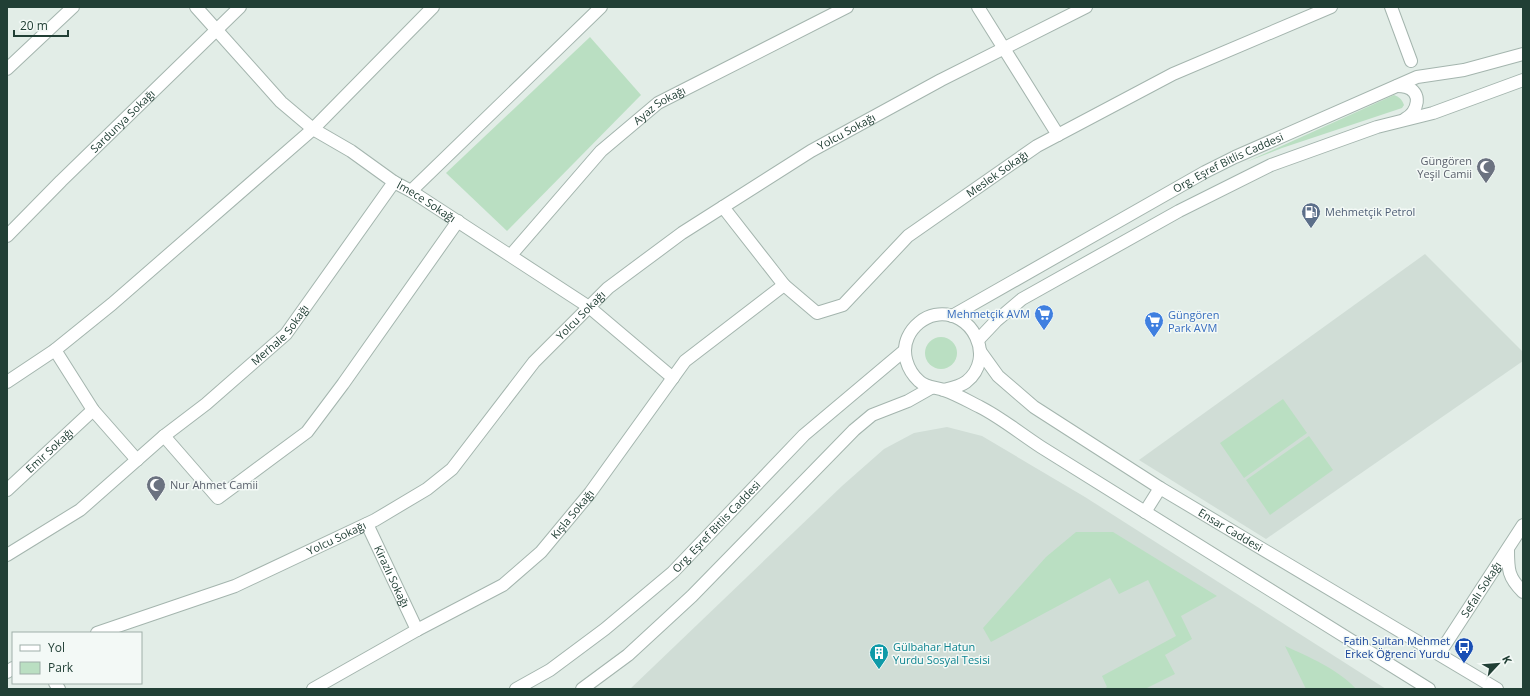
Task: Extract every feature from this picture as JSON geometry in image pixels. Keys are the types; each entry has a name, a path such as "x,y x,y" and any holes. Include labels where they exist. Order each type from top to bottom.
{"street":[{"path":"7,69 73,7"},
{"name":"İmece Sokağı","path":"196,7 281,102 313,129 351,151 394,182 458,221 589,307 672,378"},
{"name":"Sardunya Sokağı","path":"7,236 240,7"},
{"path":"7,382 55,350 112,304 313,129 433,7"},
{"path":"411,191 601,7"},
{"name":"Ayaz Sokağı","path":"511,256 601,151 658,103 847,7"},
{"path":"978,7 1058,135"},
{"name":"Yolcu Sokağı","path":"99,632 235,586 367,524 427,489 452,469 534,362 608,288 682,233 811,151 941,80 1086,7"},
{"name":"Meslek Sokağı","path":"723,207 784,285 817,313 843,305 908,236 1037,146 1173,74 1331,7"},
{"path":"1391,7 1411,60"},
{"name":"Org. Eşref Bitlis Caddesi","path":"952,316 1204,172 1235,157 1417,77 1464,70 1523,54"},
{"name":"Org. Eşref Bitlis Caddesi","path":"979,345 996,321 1022,299 1179,211 1271,165 1377,127 1433,113 1523,80"},
{"path":"1397,86 1407,87 1412,90 1416,95 1418,102 1416,109 1410,116 1401,121"},
{"name":"Merhale Sokağı","path":"7,555 80,510 164,436 206,404 286,334 394,182"},
{"path":"164,436 218,498 307,432 344,384 458,221"},
{"name":"Kışla Sokağı","path":"313,689 417,630 503,585 541,552 590,493 684,361 784,285"},
{"path":"944,390 956,388 967,381 975,372 980,360 979,345 970,326 960,318 948,314 935,315 924,319 914,327 908,337 905,350 906,362 912,373 920,382 931,388 944,390 981,407 1041,447 1429,689"},
{"name":"Ensar Caddesi","path":"979,345 998,376 1034,407 1160,488 1497,689"},
{"path":"55,350 93,410 137,460"},
{"name":"Org. Eşref Bitlis Caddesi","path":"516,689 550,670 605,629 673,572 804,435 905,350"},
{"path":"582,689 628,655 692,596 854,430 872,415 908,401 931,388"},
{"name":"Emir Sokağı","path":"7,490 93,410"},
{"path":"1145,512 1160,488"},
{"name":"Kirazlı Sokağı","path":"367,524 417,630"},
{"name":"Sefalı Sokağı","path":"1439,654 1523,525"},
{"path":"1508,549 1508,566 1513,582 1523,592"}],"shaded area":[{"path":"1425,254 1523,352 1523,361 1266,539 1139,460"},
{"path":"947,427 982,436 1085,497 1386,689 630,689 842,486 884,449 914,433"}],"green space":[{"path":"590,37 641,95 507,231 446,173"},
{"path":"1394,95 1399,97 1402,101 1404,105 1402,108 1282,148 1246,162"},
{"path":"938,337 944,337 954,344 957,353 956,359 950,366 944,369 938,369 928,362 925,356 925,350 932,340"},
{"path":"1283,399 1307,433 1244,478 1220,443"},
{"path":"1309,436 1333,470 1270,515 1246,480"},
{"path":"1076,532 1113,532 1217,596 1181,616 1192,639 1165,655 1175,674 1145,689 1104,689 1107,687 1102,676 1176,636 1148,580 1119,594 1110,578 991,642 983,628 1046,557"},
{"path":"1285,646 1313,659 1341,675 1356,689 1306,689"}],"place":[{"name":"Güngören Yeşil Camii","path":"1486,184"},
{"name":"Mehmetçik Petrol","path":"1311,229"},
{"name":"Mehmetçik AVM","path":"1044,331"},
{"name":"Güngören Park AVM","path":"1154,338"},
{"name":"Nur Ahmet Camii","path":"156,502"},
{"name":"Fatih Sultan Mehmet Erkek Öğrenci Yurdu","path":"1464,664"},
{"name":"Gülbahar Hatun Yurdu Sosyal Tesisi","path":"879,670"}]}
